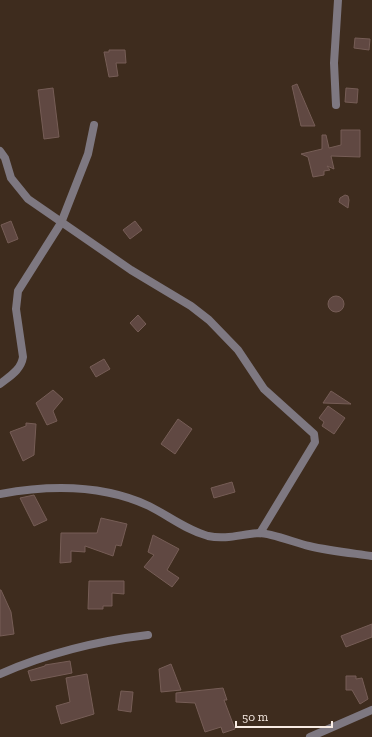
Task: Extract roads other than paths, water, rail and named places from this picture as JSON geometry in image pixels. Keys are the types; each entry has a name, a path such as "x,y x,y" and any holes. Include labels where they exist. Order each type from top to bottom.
{"street":[{"path":"336,105 334,63 338,0"},
{"path":"0,384 20,368 23,357 16,309 18,291 62,223 88,154 94,125"},
{"path":"0,151 5,158 11,178 17,188 28,200 131,270 191,306 209,320 238,350 264,389 314,434 315,442 260,533"},
{"path":"0,494 48,488 96,490 124,495 150,507 192,531 211,536 233,538 260,533 328,550 372,556"},
{"path":"0,674 29,662 68,649 110,639 148,635"},
{"path":"310,737 372,710"}]}
